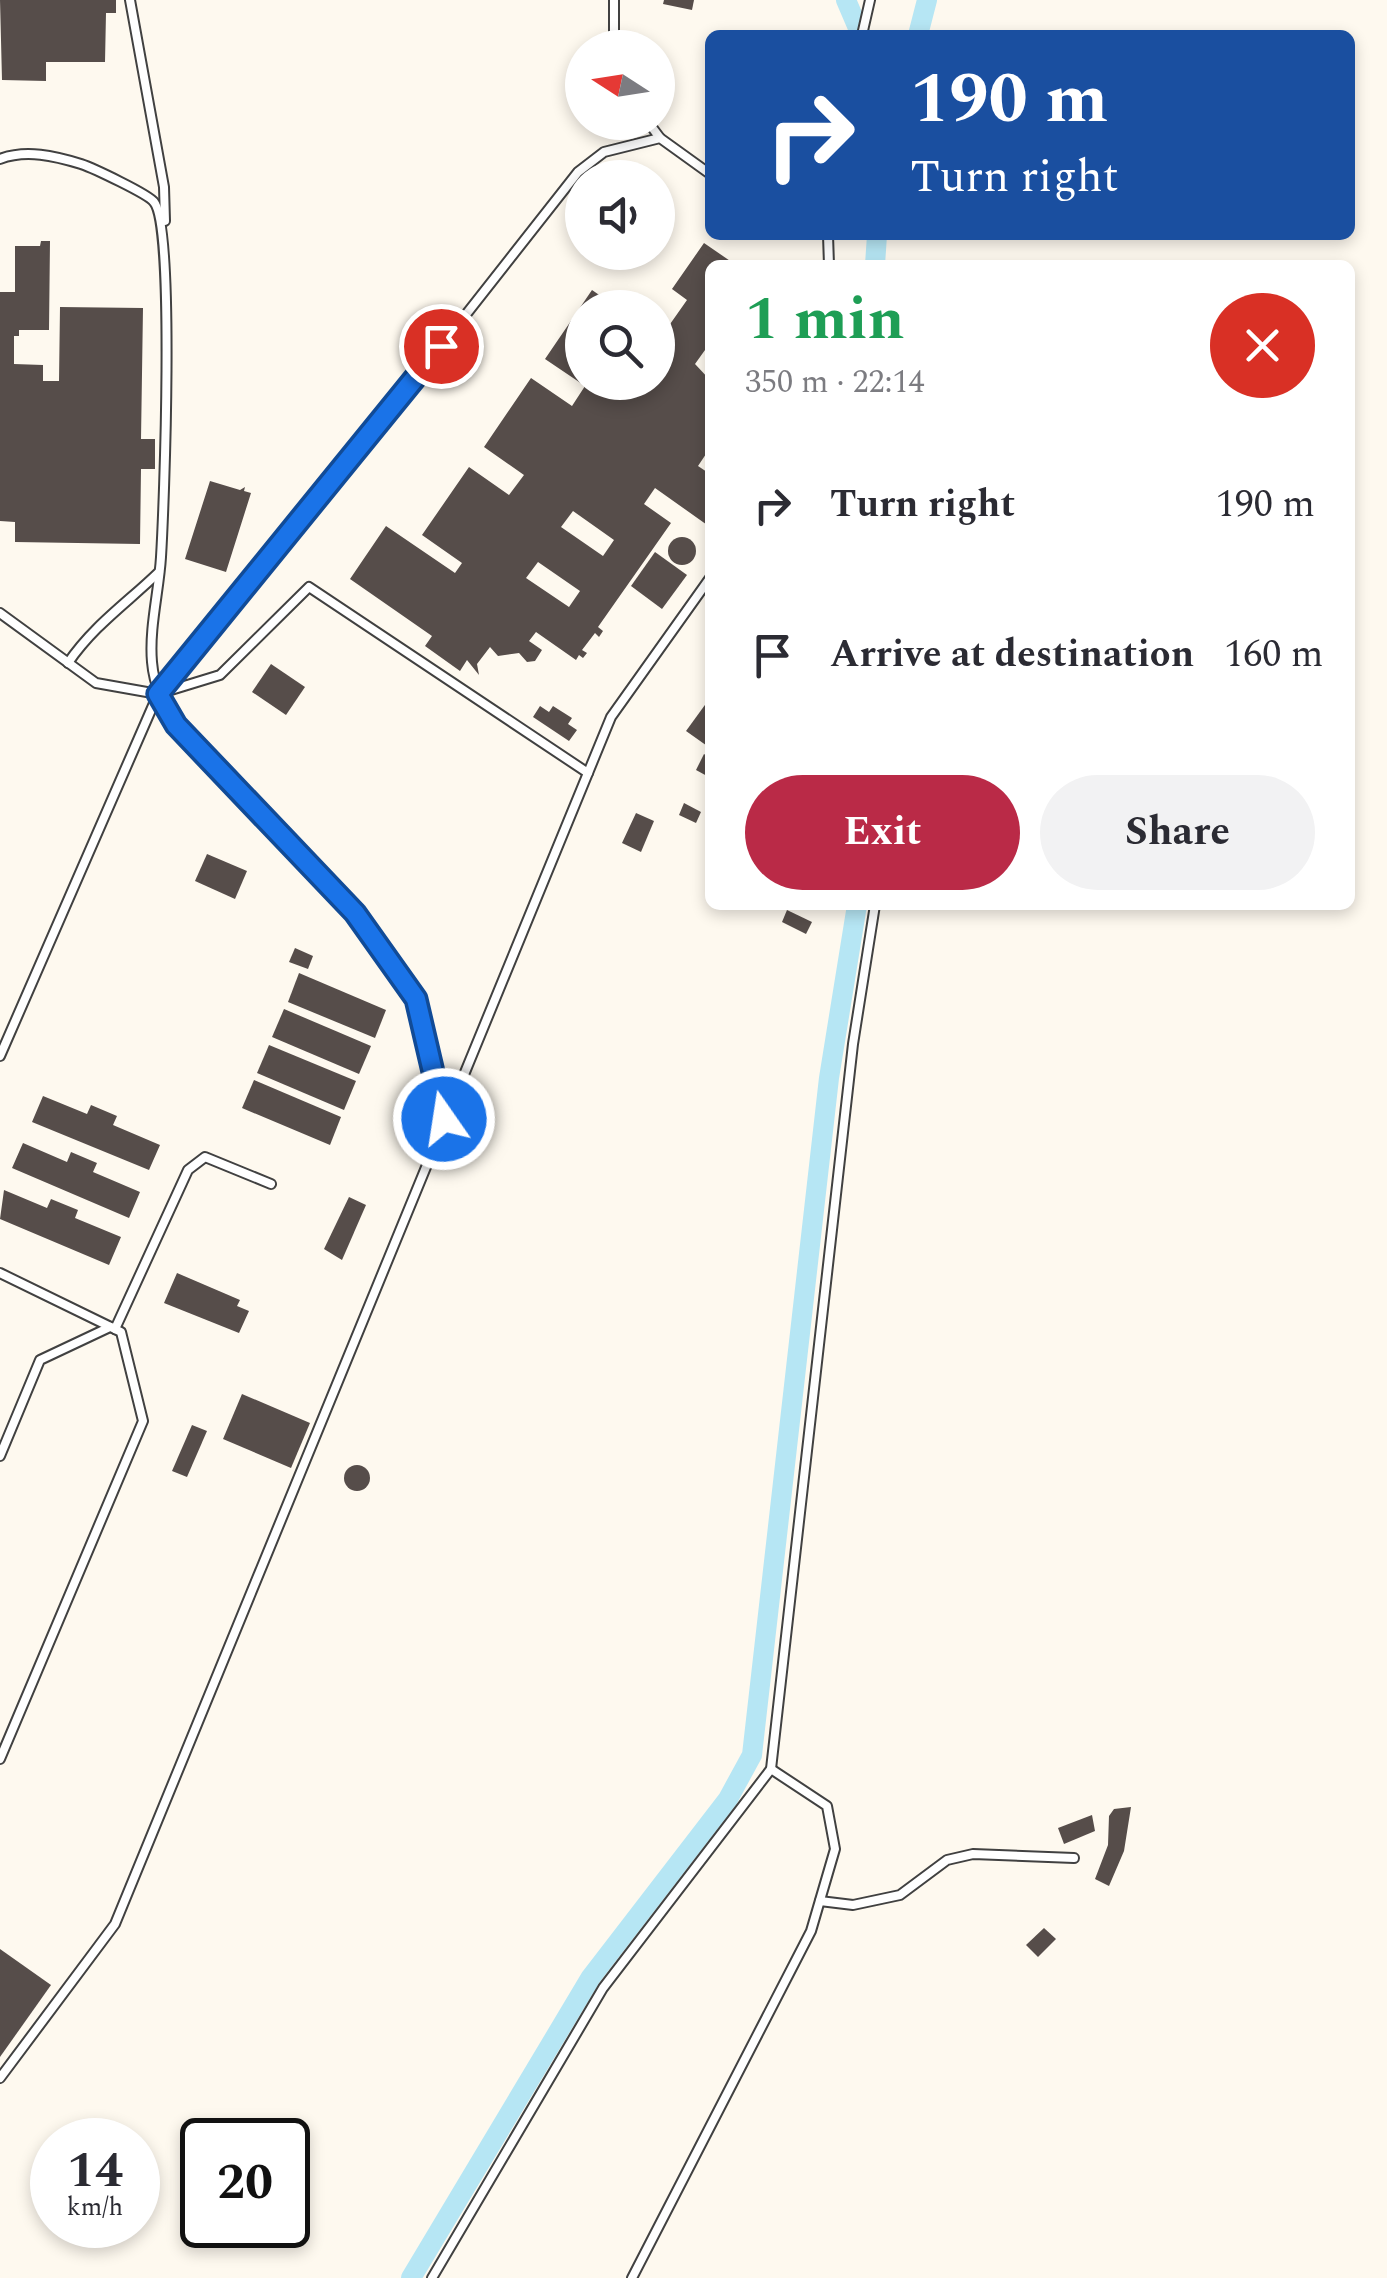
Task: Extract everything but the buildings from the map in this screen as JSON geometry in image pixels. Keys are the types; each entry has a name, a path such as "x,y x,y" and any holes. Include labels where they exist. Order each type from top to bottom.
{"lane":[{"path":"130,0 164,187 160,572 152,659 158,694 176,725 355,913 416,999 444,1119"},
{"path":"614,0 614,30"},
{"path":"863,30 870,0"},
{"path":"0,1056 158,694 578,172 604,152 652,140"},
{"path":"663,140 705,170"},
{"path":"0,160 12,154 54,156 104,171 154,201 165,231"},
{"path":"68,663 108,615 160,572"},
{"path":"0,2078 115,1924 611,717 705,585"},
{"path":"0,612 96,683 158,694 220,675 309,587 588,773"},
{"path":"432,2278 602,1988 771,1769 853,1044 874,910"},
{"path":"0,1456 40,1360 113,1328 188,1170 198,1158 205,1157 271,1184"},
{"path":"0,1273 121,1332 143,1421 0,1759"},
{"path":"632,2278 811,1932 835,1849 827,1806 771,1769"},
{"path":"820,1901 853,1905 900,1895 948,1860 973,1854 1074,1858"}],"waterway":[{"path":"846,0 859,30"},
{"path":"919,30 927,0"},
{"path":"875,260 877,240"},
{"path":"411,2278 591,1977 728,1799 752,1755 829,1078 856,910"}],"route":[{"path":"441,346 158,694 176,725 355,913 416,999 444,1119"}]}
